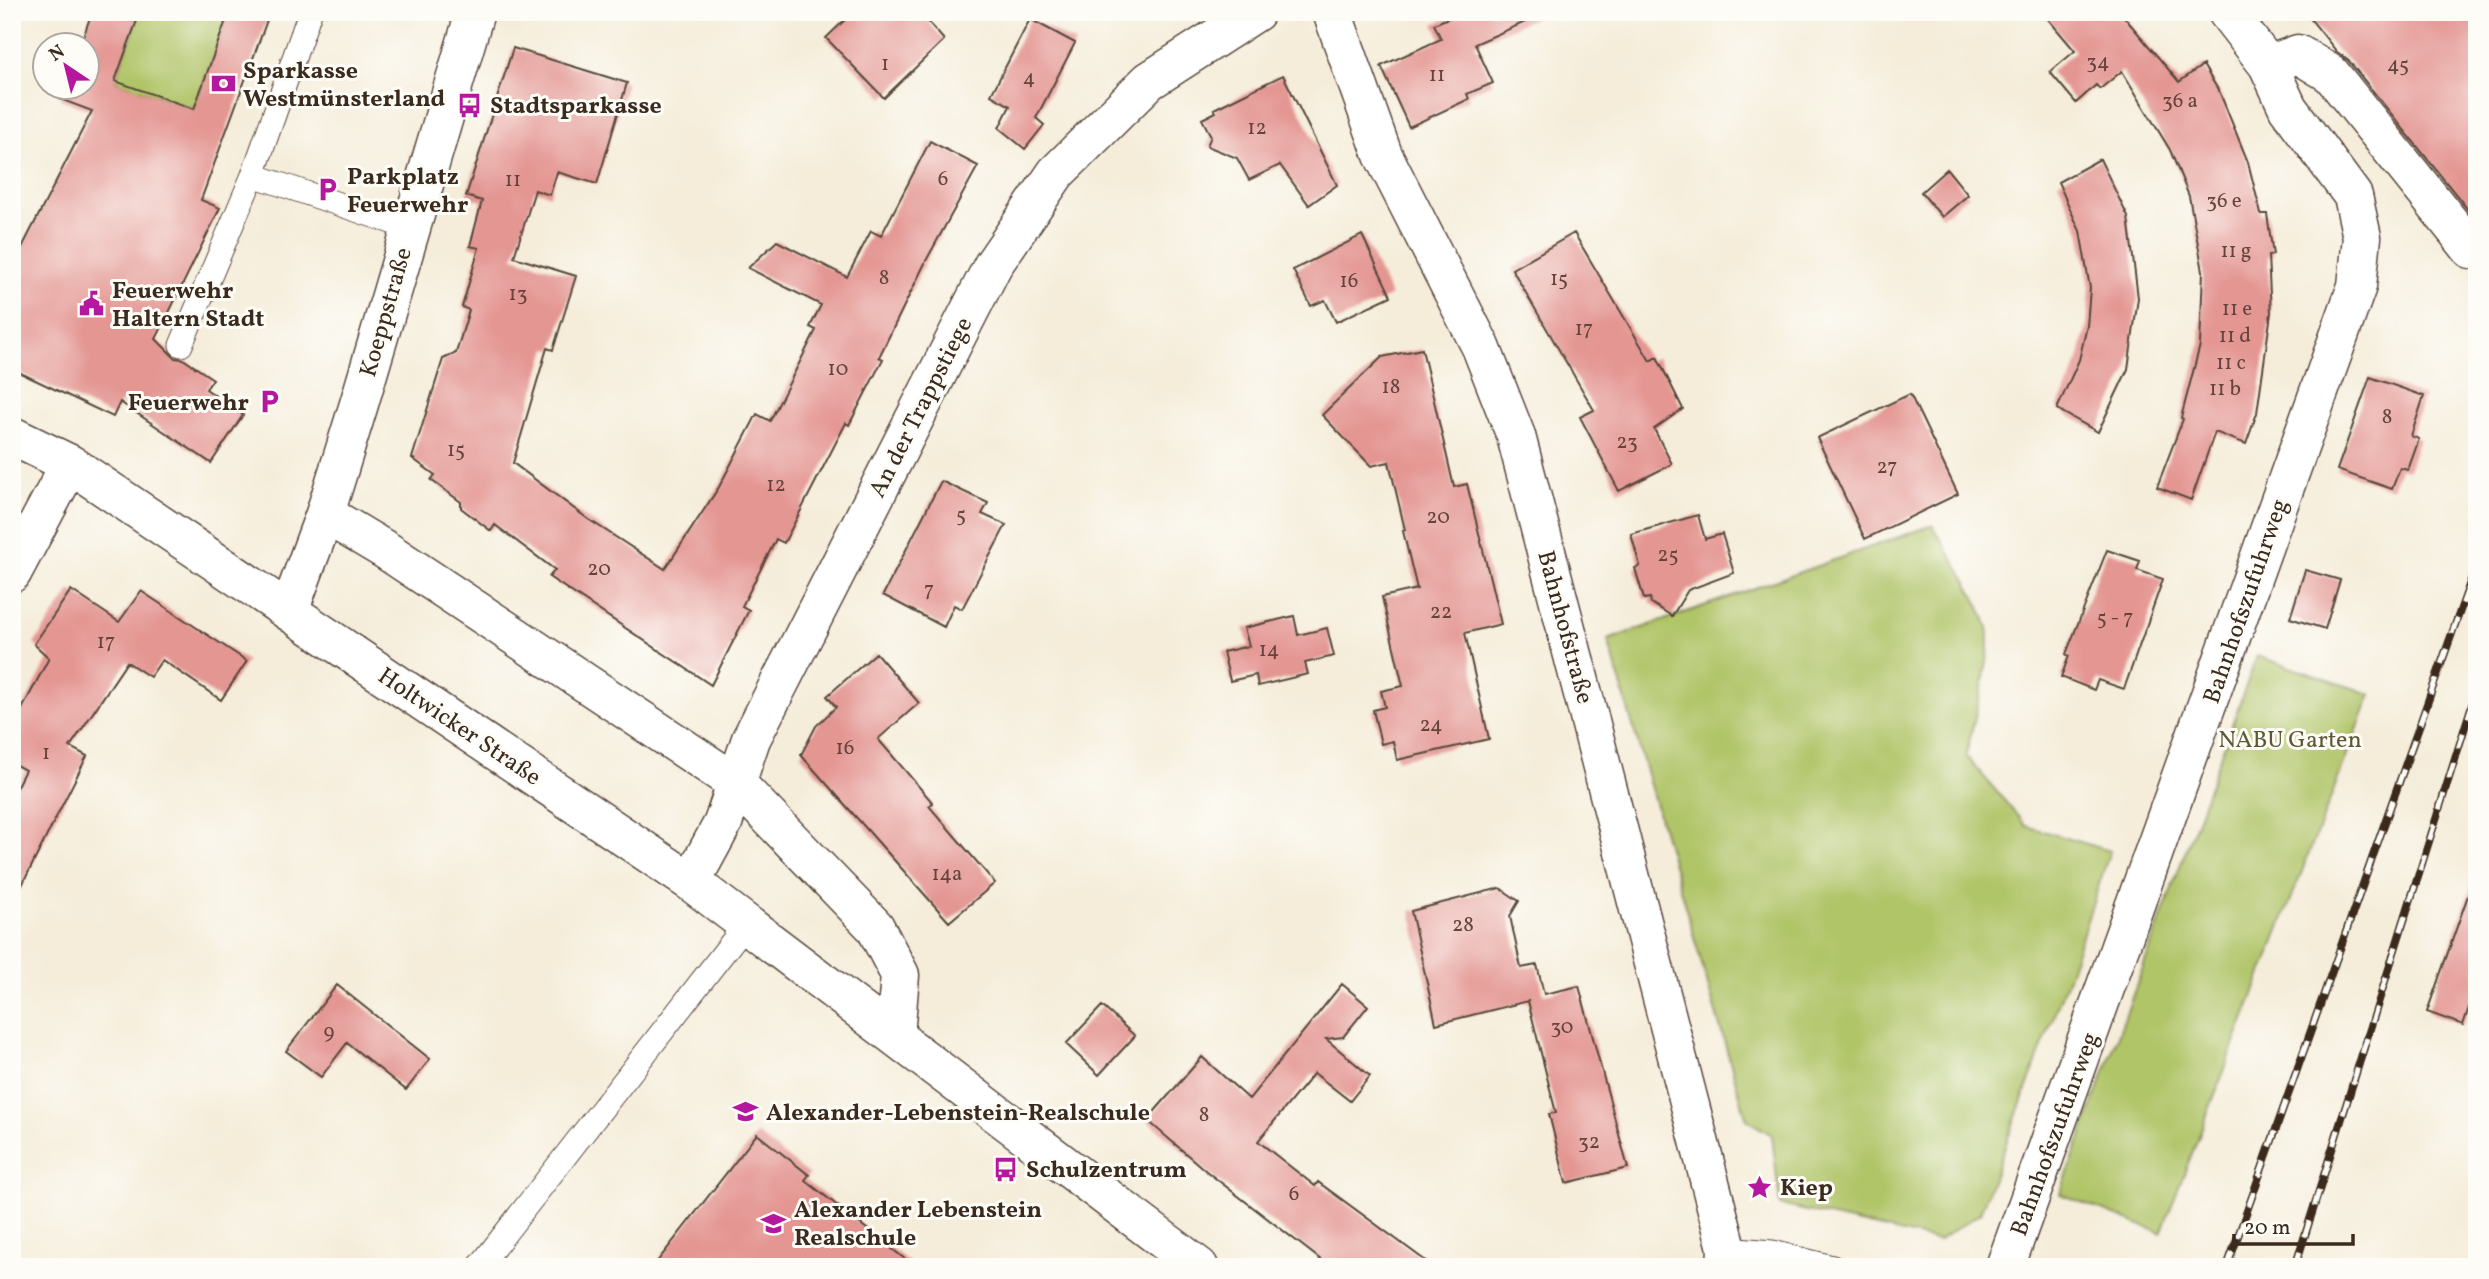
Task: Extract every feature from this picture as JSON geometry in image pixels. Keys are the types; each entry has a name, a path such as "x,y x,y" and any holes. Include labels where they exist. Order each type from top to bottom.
{"street":[{"name":"Koeppstraße","path":"289,611 325,514 475,12"},
{"name":"An der Trappstiege","path":"691,882 723,823 751,739 993,265 1056,173 1149,81 1256,12"},
{"name":"Bahnhofstraße","path":"1332,12 1383,155 1481,347 1516,436 1726,1257"},
{"name":"Bahnhofszufuhrweg","path":"2006,1267 2357,286 2362,237 2353,196 2288,108 2268,65 2227,12"},
{"path":"2268,65 2298,54 2331,74 2471,249 2477,244"},
{"name":"Holtwicker Straße","path":"12,436 69,464 691,882 1199,1267"},
{"path":"12,573 69,464"},
{"path":"325,514 387,551 736,783 874,928 900,975 895,1036"}],"lane":[{"path":"181,345 253,175 310,12"},
{"path":"253,175 409,228"},
{"path":"479,1267 746,925"},
{"path":"1726,1257 1772,1252 1822,1265"}],"green space":[{"path":"140,12 229,13 194,109 115,81"},
{"path":"1933,525 1977,601 1989,636 1986,669 1966,756 2026,826 2110,851 2070,972 1980,1213 1938,1241 1780,1205 1772,1135 1747,1120 1608,640"},
{"name":"NABU Garten","path":"2257,656 2371,694 2161,1233 2060,1194"}],"building":[{"name":"Feuerwehr Haltern Stadt","path":"92,12 140,12 115,81 194,109 229,12 270,12 201,200 220,208 156,339 175,358 183,359 213,379 206,389 243,415 211,463 120,402 113,417 12,369 12,267 92,111 68,102 102,102 102,32 85,32"},
{"path":"853,12 920,12 944,40 884,98 826,38"},
{"path":"1462,12 1548,12 1475,44 1493,83 1467,94 1469,99 1409,127 1381,66 1441,39 1434,24"},
{"path":"2042,12 2120,12 2179,82 2203,65 2220,93 2248,162 2261,214 2267,214 2273,255 2268,256 2271,313 2257,413 2246,444 2215,432 2191,500 2157,487 2183,419 2181,418 2200,345 2203,271 2189,196 2170,150 2122,71 2100,89 2096,85 2076,103 2050,72 2075,51"},
{"path":"2305,12 2477,12 2477,221 2348,60 2337,52"},
{"path":"1030,19 1075,43 1036,118 1044,125 1025,149 999,128 1010,106 991,95"},
{"path":"513,48 627,83 597,184 557,172 550,195 535,190 514,257 576,276 553,350 547,348 513,463 588,519 665,569 719,487 757,414 770,421 816,330 810,327 821,305 748,268 777,241 847,277 871,231 881,236 930,141 978,166 927,259 879,357 883,359 849,425 846,423 784,543 776,539 742,606 749,610 711,685 549,577 555,570 495,525 491,531 461,508 461,502 431,480 435,475 412,458 443,359 456,353 469,310 462,307 479,248 470,246 482,201 466,196"},
{"path":"1283,75 1337,185 1309,205 1280,165 1249,180 1237,158 1207,146 1211,136 1202,119 1216,112 1214,109"},
{"path":"2100,159 2128,217 2138,298 2128,369 2098,432 2057,409 2079,360 2087,326 2090,288 2080,231 2058,182"},
{"path":"1947,169 1968,195 1942,217 1921,192"},
{"path":"1574,233 1650,361 1657,357 1683,409 1654,429 1672,464 1619,491 1580,417 1594,410 1512,269"},
{"path":"1362,235 1391,296 1336,322 1325,300 1311,306 1293,270"},
{"path":"1422,349 1454,487 1467,484 1501,624 1465,633 1489,739 1397,760 1393,741 1381,744 1373,710 1385,707 1381,691 1403,686 1382,597 1417,589 1403,531 1405,530 1389,462 1371,466 1322,415 1382,357"},
{"path":"2370,377 2424,396 2411,436 2419,439 2408,470 2400,468 2392,489 2337,470"},
{"path":"1910,394 1958,494 1865,539 1817,438"},
{"path":"941,481 988,503 982,514 1006,525 962,609 954,605 944,627 883,595"},
{"path":"1698,515 1705,539 1722,534 1734,573 1688,590 1672,616 1651,603 1650,598 1644,599 1635,568 1640,566 1631,534"},
{"path":"2107,550 2140,561 2137,570 2163,579 2124,689 2098,680 2094,690 2061,677 2069,656 2066,654"},
{"path":"2305,570 2340,580 2325,629 2290,618"},
{"path":"71,590 119,622 141,591 247,661 221,700 162,660 150,677 127,662 70,747 87,756 12,905 12,796 25,770 12,763 12,728 49,658 34,644"},
{"path":"1294,616 1298,635 1327,628 1334,656 1305,663 1308,674 1258,686 1256,675 1230,681 1223,652 1249,646 1244,628"},
{"path":"876,653 919,703 878,739 933,803 929,806 995,883 949,922 801,755 816,726 836,707 827,696"},
{"path":"2472,884 2477,885 2477,984 2463,1025 2427,1012"},
{"path":"1500,888 1519,901 1510,916 1521,968 1537,965 1544,994 1579,986 1628,1168 1566,1183 1549,1114 1556,1113 1528,1001 1436,1024 1411,911"},
{"path":"1342,984 1368,1006 1343,1037 1326,1039 1370,1076 1350,1101 1314,1073 1258,1141 1315,1186 1318,1182 1434,1267 1330,1267 1206,1171 1147,1120 1202,1057 1249,1099"},
{"path":"337,985 430,1059 406,1090 347,1043 321,1077 286,1051"},
{"path":"1102,1006 1135,1036 1099,1075 1066,1044"},
{"name":"Alexander Lebenstein Realschule","path":"757,1134 809,1175 805,1180 915,1267 653,1267"}],"railway":[{"path":"2227,1267 2477,563"},
{"path":"2295,1267 2477,689"}],"place":[{"name":"Sparkasse Westmünsterland","path":"223,84"},
{"name":"Stadtsparkasse","path":"470,105"},
{"name":"Parkplatz Feuerwehr","path":"327,190"},
{"name":"Feuerwehr Haltern Stadt","path":"92,304"},
{"name":"Feuerwehr","path":"269,402"},
{"name":"Alexander-Lebenstein-Realschule","path":"746,1112"},
{"name":"Schulzentrum","path":"1006,1169"},
{"name":"Kiep","path":"1760,1187"},
{"name":"Alexander Lebenstein Realschule","path":"774,1223"}]}
